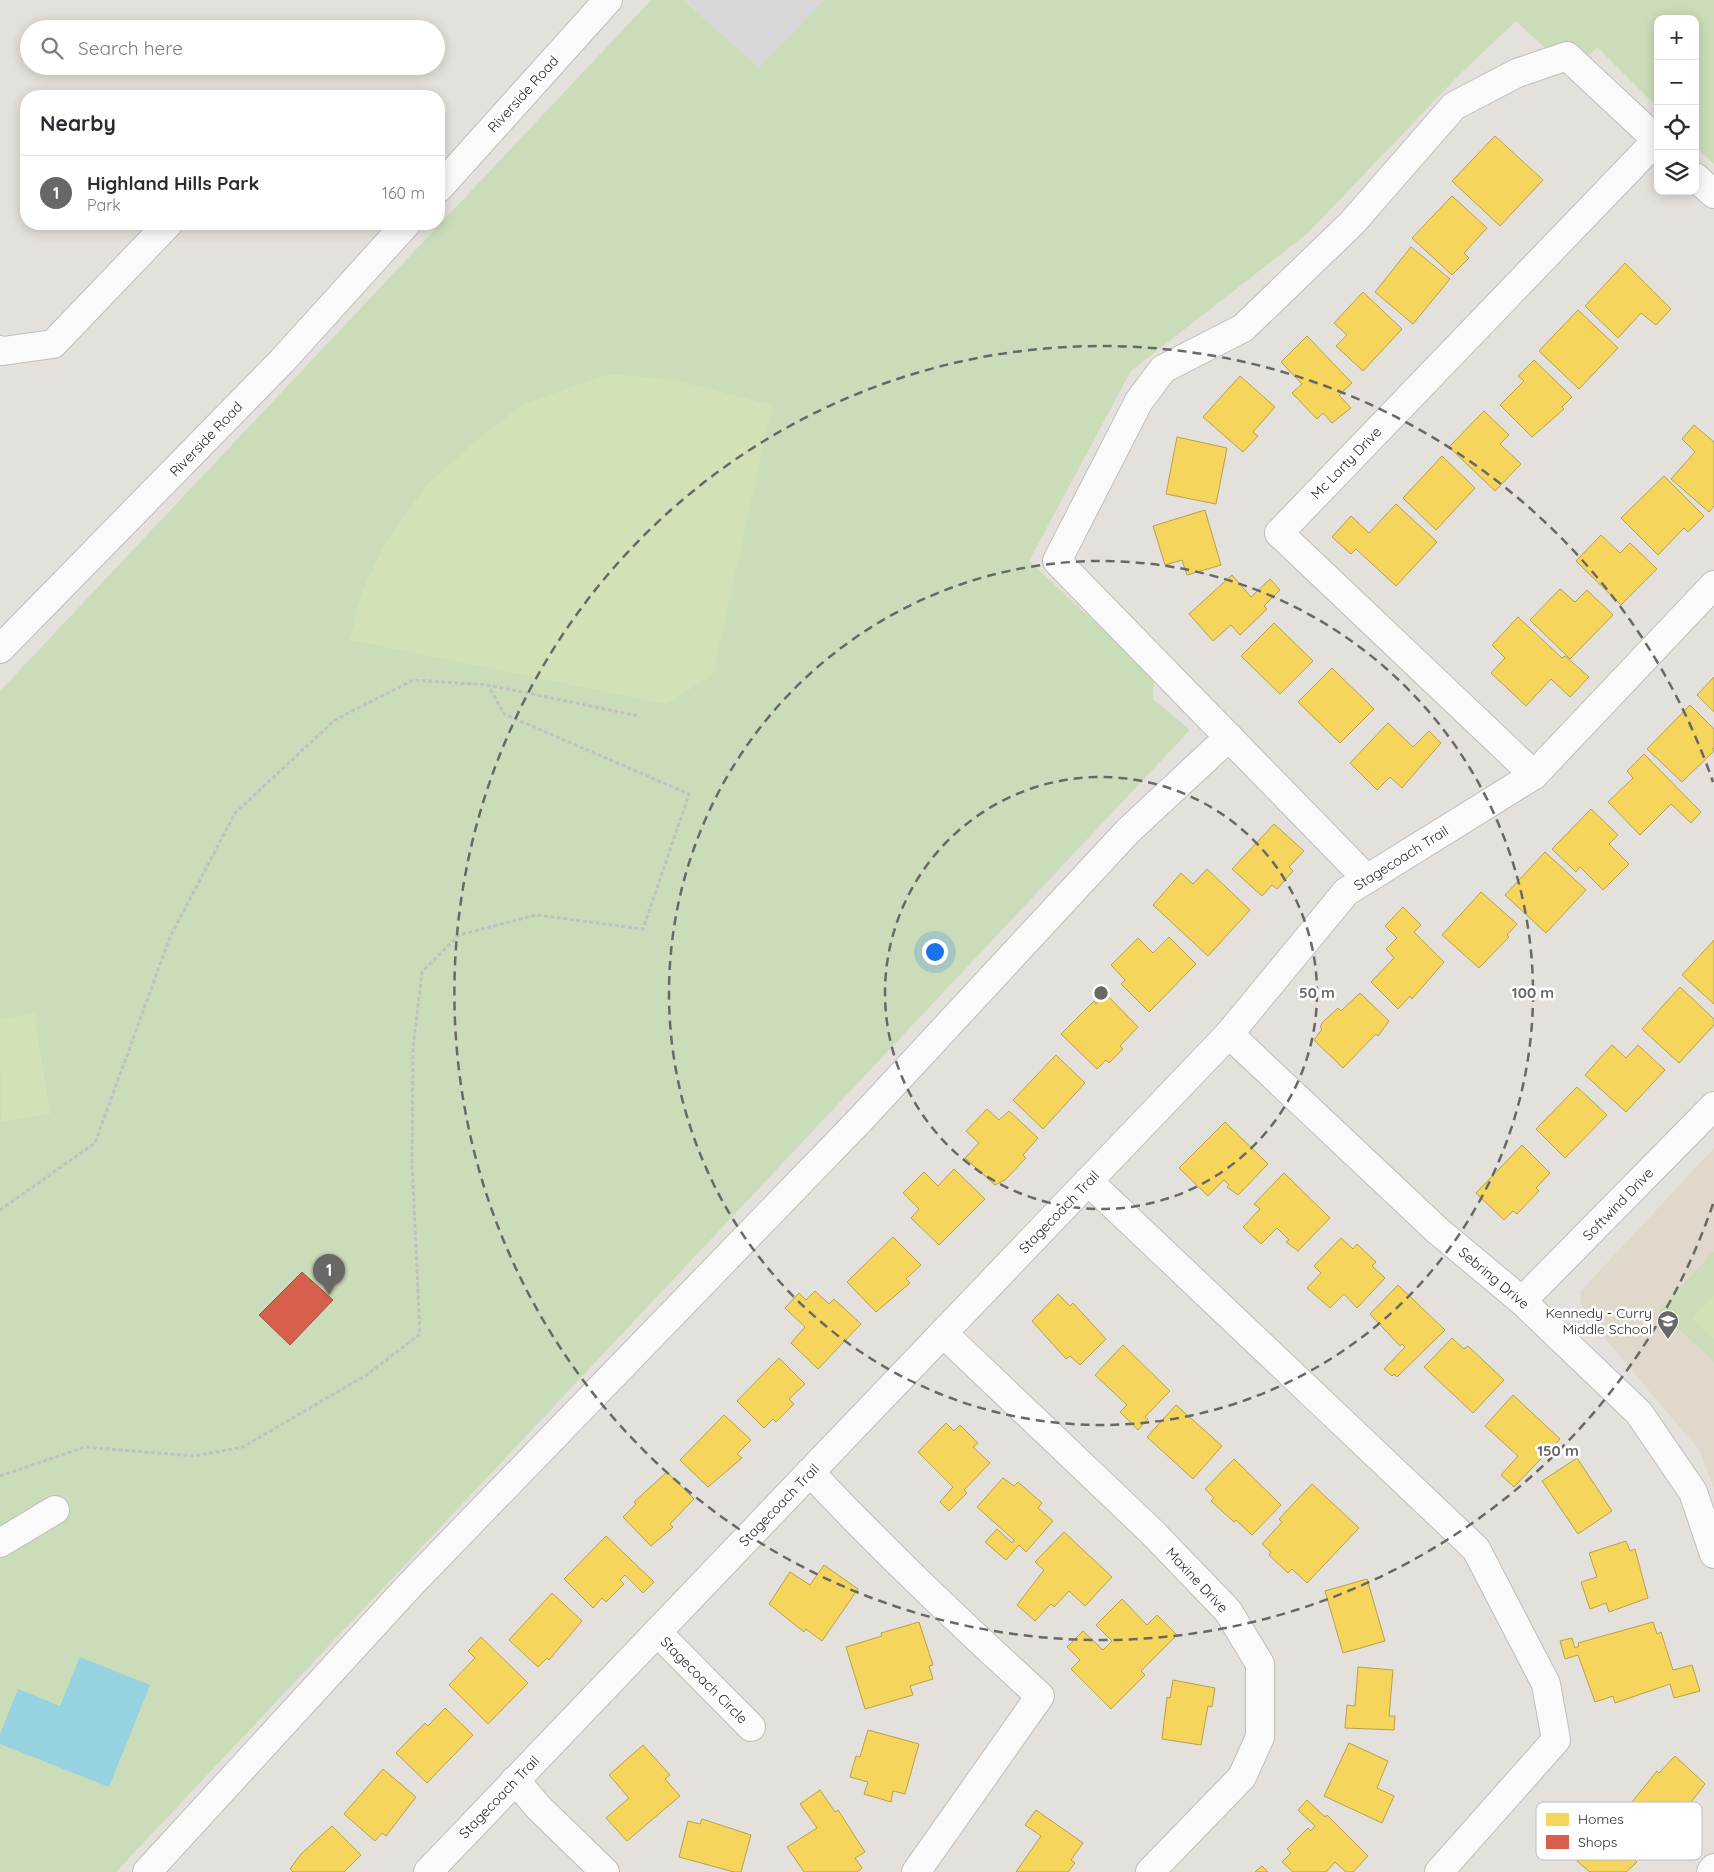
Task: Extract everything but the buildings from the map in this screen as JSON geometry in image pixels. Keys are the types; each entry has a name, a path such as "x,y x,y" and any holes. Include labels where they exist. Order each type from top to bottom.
{"street":[{"name":"Riverside Road","path":"445,181 608,0"},
{"path":"1367,879 1057,561 1139,401 1162,369 1243,328 1352,223 1454,106 1517,73 1567,56 1654,138"},
{"name":"Mc Larty Drive","path":"1534,775 1279,533 1654,144"},
{"path":"1699,181 1714,194"},
{"path":"0,350 53,344 162,230"},
{"name":"Riverside Road","path":"0,649 282,361 401,230"},
{"name":"Stagecoach Trail","path":"428,1872 1229,1034 1346,892 1534,775 1714,585"},
{"path":"147,1872 411,1584 860,1120 1128,831 1229,737"},
{"name":"Sebring Drive","path":"1229,1034 1438,1231 1522,1301 1639,1414 1693,1492 1714,1554"},
{"name":"Softwind Drive","path":"1522,1301 1714,1106"},
{"path":"1088,1181 1476,1549 1546,1684 1556,1740 1439,1872"},
{"name":"Maxine Drive","path":"943,1333 1153,1532 1228,1611 1260,1664 1260,1736 1242,1777 1150,1872"},
{"path":"810,1472 860,1525 1040,1696 916,1872"},
{"path":"0,1543 55,1510"},
{"name":"Stagecoach Circle","path":"657,1632 751,1727"},
{"path":"516,1780 539,1808 605,1872"},
{"path":"1711,1872 1714,1868"}],"path":[{"path":"0,1210 95,1143 170,937 235,814 335,720 413,680 488,685 639,716"},
{"path":"0,1476 85,1448 194,1456 243,1447 368,1374 420,1334 412,1162 413,1048 422,972 459,935 536,915 643,928 689,794 504,714 488,685"}],"shaded area":[{"path":"685,0 824,0 759,69"},
{"name":"Kennedy - Curry Middle School","path":"1714,1148 1714,1488 1699,1450 1582,1311 1580,1292"}],"green space":[{"path":"651,0 684,0 759,68 824,0 1714,0 1714,164 1699,150 1699,15 1654,15 1654,104 1597,47 1572,73 1516,21 1458,76 1308,233 1131,371 1029,561 1154,677 1153,699 1190,730 116,1872 0,1872 0,691 434,230 445,230 445,219"},
{"path":"609,374 675,380 772,405 713,674 667,704 350,640 362,592 386,542 427,485 485,433 526,403"},
{"path":"34,1013 50,1114 1,1122 0,1019"},
{"path":"1714,1251 1714,1361 1659,1311"},
{"path":"1714,1295 1714,1339 1692,1318"}],"water":[{"path":"80,1657 150,1685 109,1787 0,1744 0,1734 18,1689 60,1706"}],"place":[{"name":"Highland Hills Park","path":"329,1295"},
{"name":"Kennedy - Curry Middle School","path":"1668,1340"}]}
